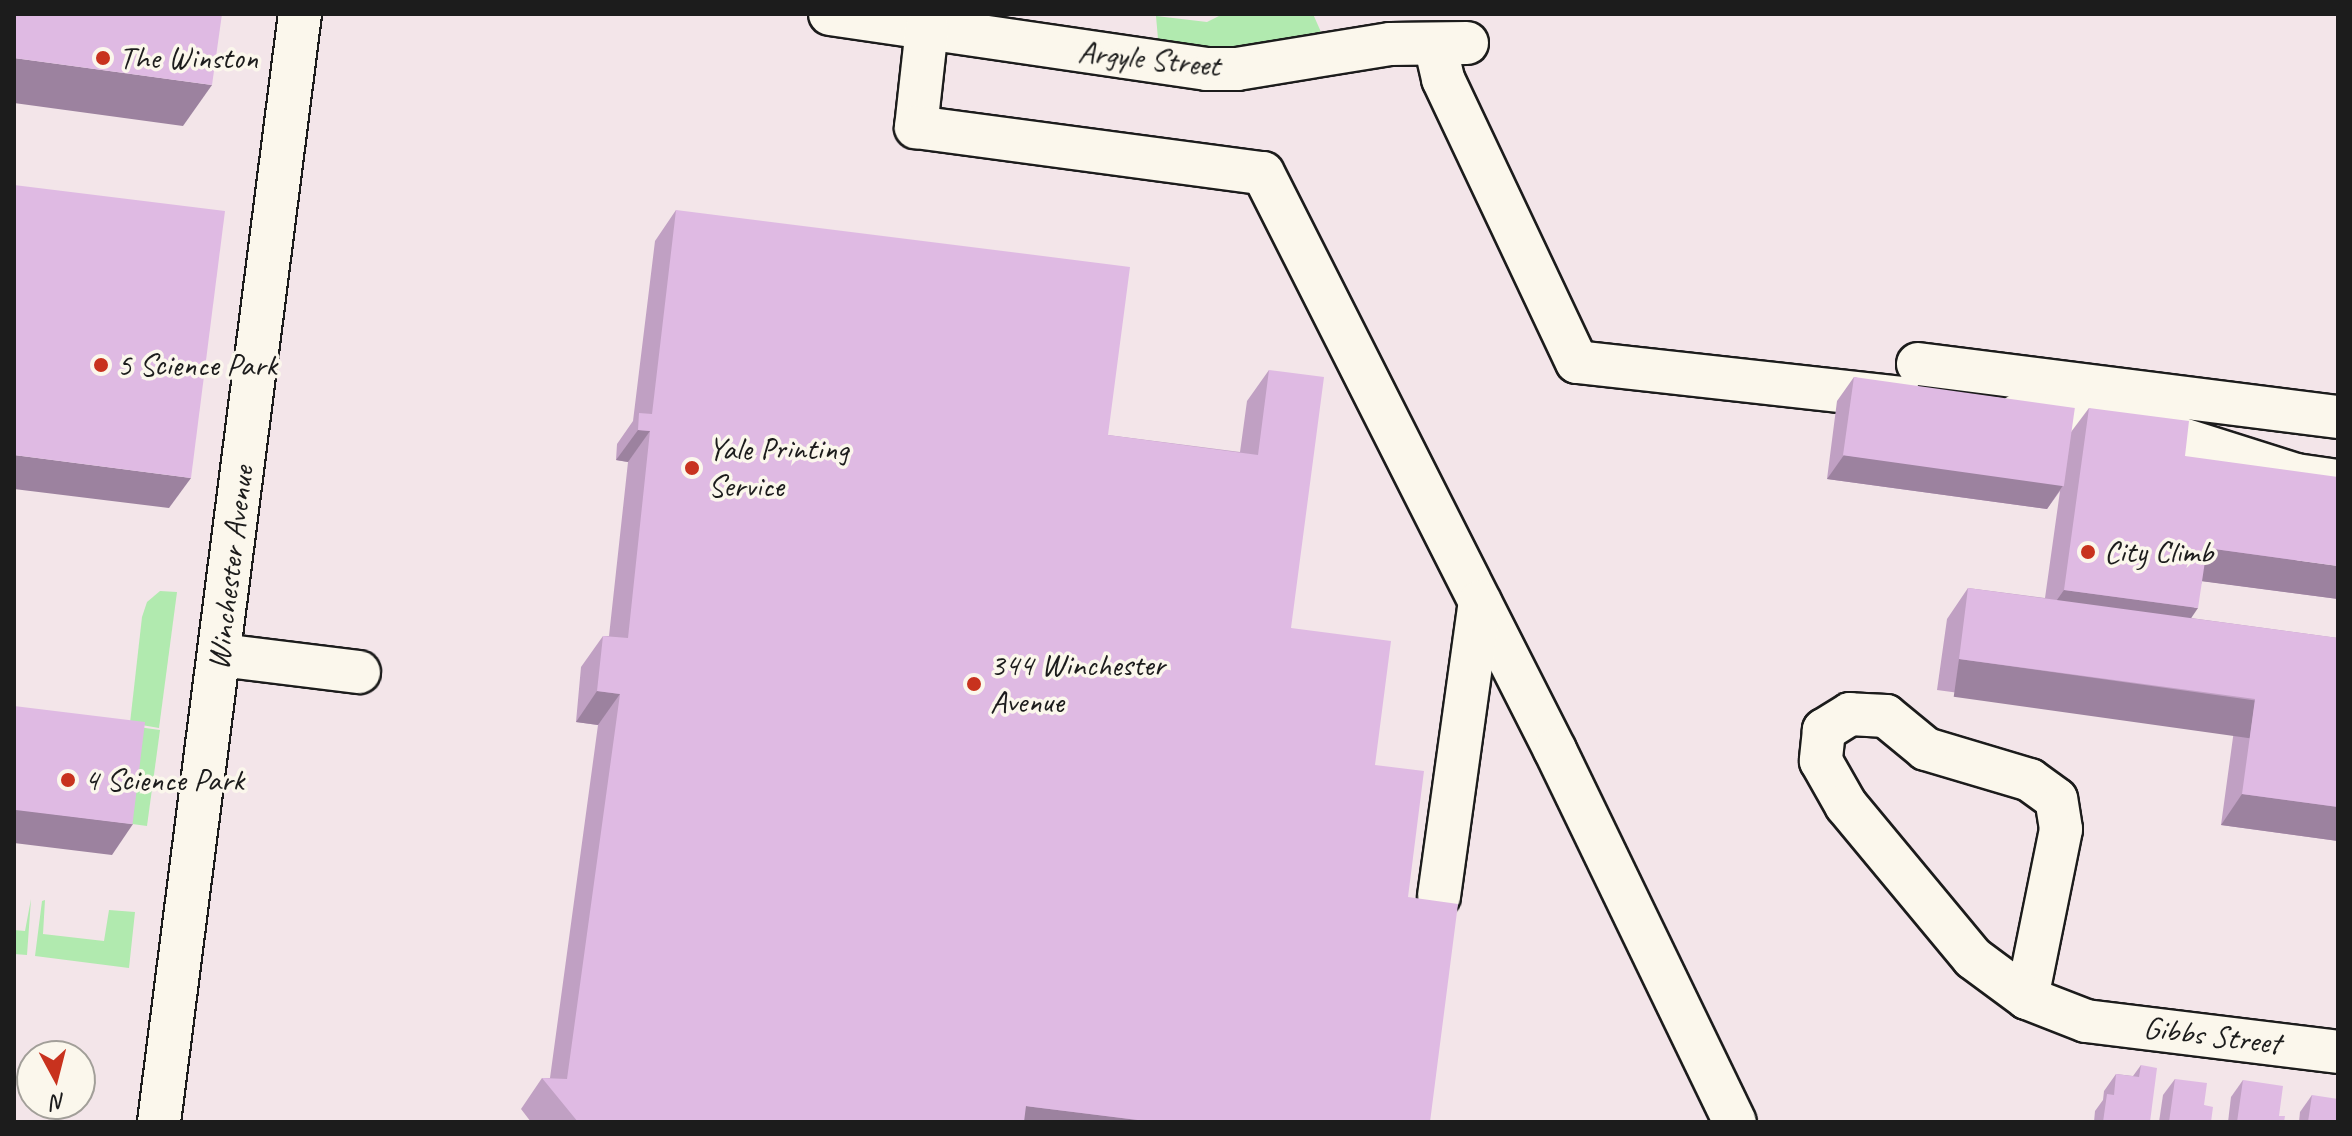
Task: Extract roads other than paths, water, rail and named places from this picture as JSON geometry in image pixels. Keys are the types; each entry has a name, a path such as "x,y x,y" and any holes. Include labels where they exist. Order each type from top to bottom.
{"street":[{"name":"Winchester Avenue","path":"159,1122 300,14"},
{"name":"Argyle Street","path":"830,14 1207,69 1237,69 1390,44 1451,44 1443,79 1577,362 1839,389 2176,437 2296,475 2338,481"},
{"path":"927,28 916,127 1263,173 1480,602 1735,1122"},
{"path":"1918,364 2338,417"},
{"path":"1439,896 1480,602"},
{"path":"220,655 359,672"},
{"name":"Gibbs Street","path":"2027,998 2061,829 2056,799 2030,780 1926,749 1886,716 1850,714 1824,730 1821,761 1846,805 1973,958 2027,998 2086,1021 2338,1052"}],"place":[{"name":"The Winston","path":"103,58"},
{"name":"5 Science Park","path":"101,365"},
{"name":"Yale Printing Service","path":"692,468"},
{"name":"City Climb","path":"2088,552"},
{"name":"344 Winchester Avenue","path":"974,684"},
{"name":"4 Science Park","path":"68,780"}]}
